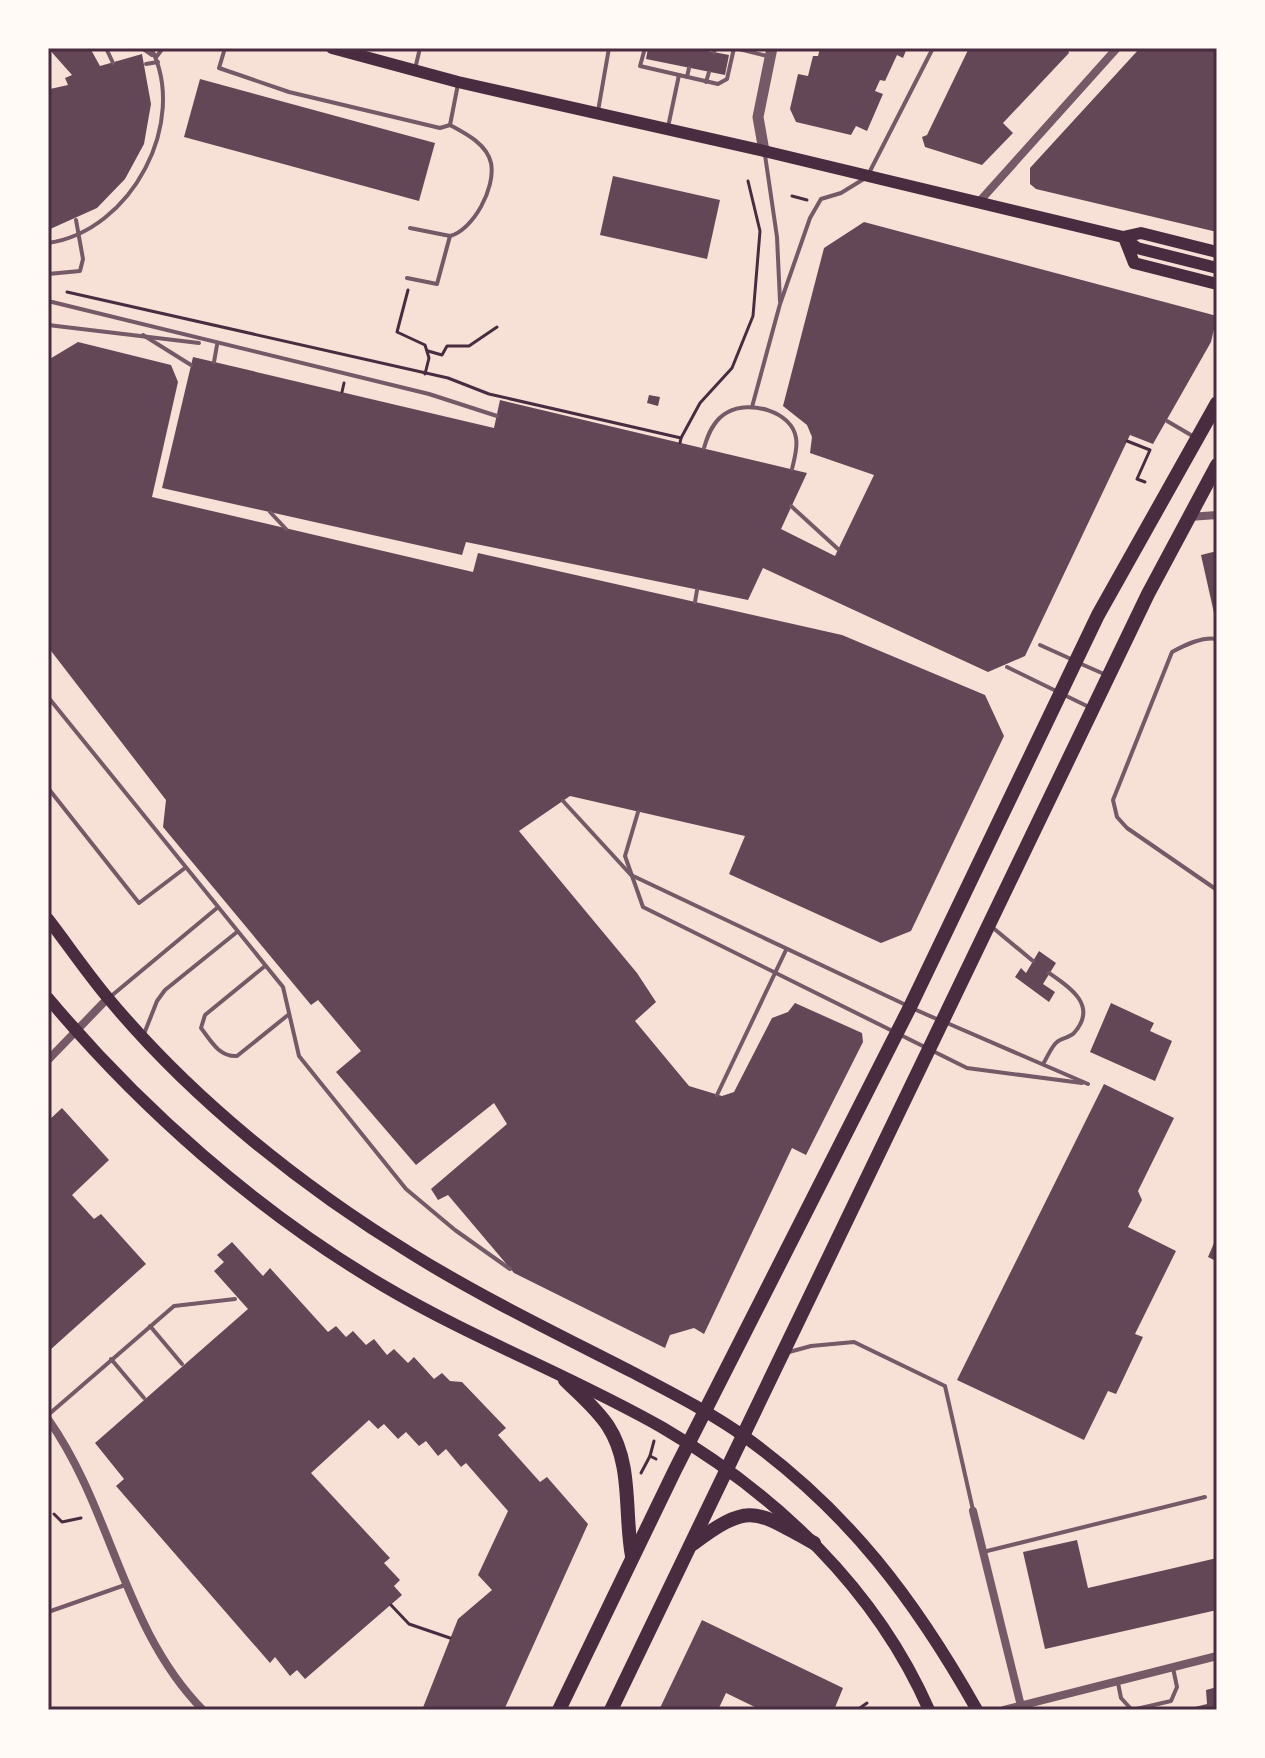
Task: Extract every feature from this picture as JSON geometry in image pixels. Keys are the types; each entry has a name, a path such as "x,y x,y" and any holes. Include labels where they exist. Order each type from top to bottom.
{"main road":[{"path":"332,48 366,53 414,71 458,82 1123,237 1137,248 1217,268"},
{"path":"1123,237 1141,233 1217,251"},
{"path":"1123,237 1134,263 1217,284"},
{"path":"559,1710 632,1556 897,1034 1076,661 1214,407 1217,391"},
{"path":"611,1710 1110,677 1188,517 1217,465"},
{"path":"48,919 108,998 143,1036 256,1141 353,1216 457,1281 705,1412 744,1436 811,1492 874,1555 909,1598 977,1710"},
{"path":"48,998 78,1032 199,1151 330,1252 419,1307 689,1444 728,1468 814,1543 856,1591 901,1655 929,1710"},
{"path":"565,1380 608,1425 617,1444 626,1484 627,1526 632,1556"},
{"path":"690,1547 723,1522 749,1514 765,1516 814,1543"}],"street":[{"path":"978,203 1117,48"},
{"path":"764,151 758,117 771,52"},
{"path":"1188,517 1217,515"},
{"path":"48,1060 108,998"},
{"path":"48,1417 71,1451 92,1492 126,1585 154,1642 203,1710"},
{"path":"973,1511 1021,1707"},
{"path":"1004,1710 1217,1656"}],"lane":[{"path":"142,48 158,59"},
{"path":"48,243 74,235 105,218 147,168 163,110 158,59 151,48"},
{"path":"146,64 158,59 163,48"},
{"path":"225,48 219,68 289,92 440,128 450,125 473,138 491,163 488,188 471,224 450,236 410,228"},
{"path":"414,71 420,48"},
{"path":"598,113 609,48"},
{"path":"645,48 640,66 718,84 727,79 734,48 771,52"},
{"path":"752,407 780,304 810,218 821,199 841,193 867,177 933,48"},
{"path":"109,49 113,63"},
{"path":"656,69 658,62"},
{"path":"687,77 689,68"},
{"path":"706,82 709,72"},
{"path":"668,129 679,75"},
{"path":"450,125 458,82"},
{"path":"764,151 777,237 780,304"},
{"path":"48,274 80,271 83,259 76,220"},
{"path":"409,279 437,284 450,236"},
{"path":"48,301 217,345 429,394 497,416"},
{"path":"48,325 217,345"},
{"path":"141,334 191,365"},
{"path":"214,362 217,345"},
{"path":"704,448 709,432 725,413 752,407 780,416 796,435 792,469"},
{"path":"1167,421 1196,438"},
{"path":"791,506 838,549"},
{"path":"270,512 286,529"},
{"path":"695,602 697,590"},
{"path":"1217,639 1212,637 1184,645 1172,652 1113,800 1117,817 1127,828 1217,890"},
{"path":"1040,645 1110,677"},
{"path":"1007,667 1094,710"},
{"path":"48,697 283,987 299,1056 406,1189 455,1230 510,1269"},
{"path":"48,788 139,903 185,868"},
{"path":"563,801 631,875 910,1007 1088,1084 967,1068 643,907 631,875 625,856 638,812"},
{"path":"108,998 217,908"},
{"path":"990,926 1033,961"},
{"path":"143,1036 157,1001 165,990 237,932"},
{"path":"717,1095 786,950"},
{"path":"265,965 205,1015 201,1028 217,1049 228,1056 237,1056 288,1015"},
{"path":"1043,1064 1057,1041 1072,1035 1083,1016 1083,1004 1073,989 1049,973"},
{"path":"48,1417 174,1306 235,1299"},
{"path":"150,1326 182,1364"},
{"path":"783,1355 811,1346 854,1342 945,1386 973,1511"},
{"path":"111,1359 144,1398"},
{"path":"983,1552 1205,1497"},
{"path":"48,1612 126,1585"},
{"path":"1117,1680 1127,1707 1138,1709 1171,1701 1177,1687 1173,1667"}],"path":[{"path":"63,291 448,378 489,394 681,440 700,403 732,368 753,316 760,231 748,181"},
{"path":"792,196 811,202"},
{"path":"409,279 397,332 425,345 425,374"},
{"path":"427,351 442,355 447,346 469,346 497,327"},
{"path":"1127,441 1150,450 1137,479 1145,482"},
{"path":"636,1484 654,1441"},
{"path":"650,1456 656,1459"},
{"path":"54,1514 62,1522 81,1518"},
{"path":"391,1605 409,1624 450,1638"},
{"path":"857,1710 867,1703"}],"building":[{"path":"48,48 90,48 100,66 142,54 151,104 144,144 125,179 97,208 48,230 50,89 68,85 65,78 72,75"},
{"path":"648,48 693,48 729,55 725,75 646,59"},
{"path":"820,48 907,48 903,58 897,55 885,81 880,80 875,91 883,94 867,131 856,126 851,135 796,122 790,109 798,74 808,76 813,56 818,56"},
{"path":"969,48 1067,48 1069,53 1003,123 1013,133 982,165 925,147 922,137 927,135"},
{"path":"1140,48 1217,48 1217,232 1036,189 1030,184 1030,168"},
{"path":"200,79 435,143 419,201 184,137"},
{"path":"613,176 720,200 707,259 600,235"},
{"path":"864,222 1217,316 1211,342 1153,444 1130,435 1025,656 988,672 763,568 748,600 466,542 462,555 162,488 193,357 494,428 500,400 807,473 781,529 835,556 874,475 810,453 812,437 807,425 783,406 824,248"},
{"path":"78,342 171,365 178,382 152,497 473,572 478,553 842,635 985,695 1004,736 911,931 881,943 729,874 745,836 570,796 519,831 637,973 656,1002 635,1021 689,1086 722,1096 734,1092 772,1018 788,1012 795,1003 862,1033 863,1042 806,1155 792,1148 704,1334 694,1328 670,1335 665,1348 514,1273 448,1195 438,1200 431,1189 507,1124 494,1103 416,1165 336,1072 361,1051 318,1000 311,1005 163,827 166,800 48,647 48,360"},
{"path":"649,395 660,397 658,406 647,403"},
{"path":"1217,551 1217,622 1216,622 1201,555"},
{"path":"1039,951 1056,963 1043,984 1055,992 1049,1002 1015,977 1021,968 1026,973"},
{"path":"1111,1003 1154,1023 1150,1031 1172,1041 1155,1081 1090,1052"},
{"path":"1104,1084 1174,1118 1138,1191 1142,1200 1128,1227 1176,1251 1135,1334 1143,1337 1116,1394 1108,1391 1084,1440 957,1380"},
{"path":"62,1108 109,1160 72,1195 94,1219 101,1214 146,1264 50,1350 48,1121"},
{"path":"1217,1236 1217,1268 1214,1266 1216,1261 1208,1257"},
{"path":"232,1242 263,1276 270,1268 328,1332 336,1326 346,1337 353,1331 366,1345 374,1339 387,1355 394,1349 408,1363 414,1357 434,1379 442,1373 450,1381 462,1382 506,1428 498,1435 540,1482 547,1477 588,1524 504,1710 422,1710 458,1619 492,1590 478,1575 508,1511 466,1463 461,1467 446,1449 438,1456 426,1441 419,1446 406,1432 398,1439 384,1424 378,1429 369,1420 311,1473 390,1558 384,1563 400,1580 394,1586 402,1595 305,1679 297,1670 290,1676 275,1657 270,1663 116,1486 124,1479 95,1443 248,1309 214,1271 224,1262 217,1255"},
{"path":"1077,1540 1088,1588 1217,1558 1217,1610 1045,1649 1023,1552"},
{"path":"702,1620 843,1688 834,1710 761,1710 726,1693 718,1710 659,1710"},
{"path":"1217,1687 1217,1710 1183,1710 1207,1704 1206,1690"}]}
